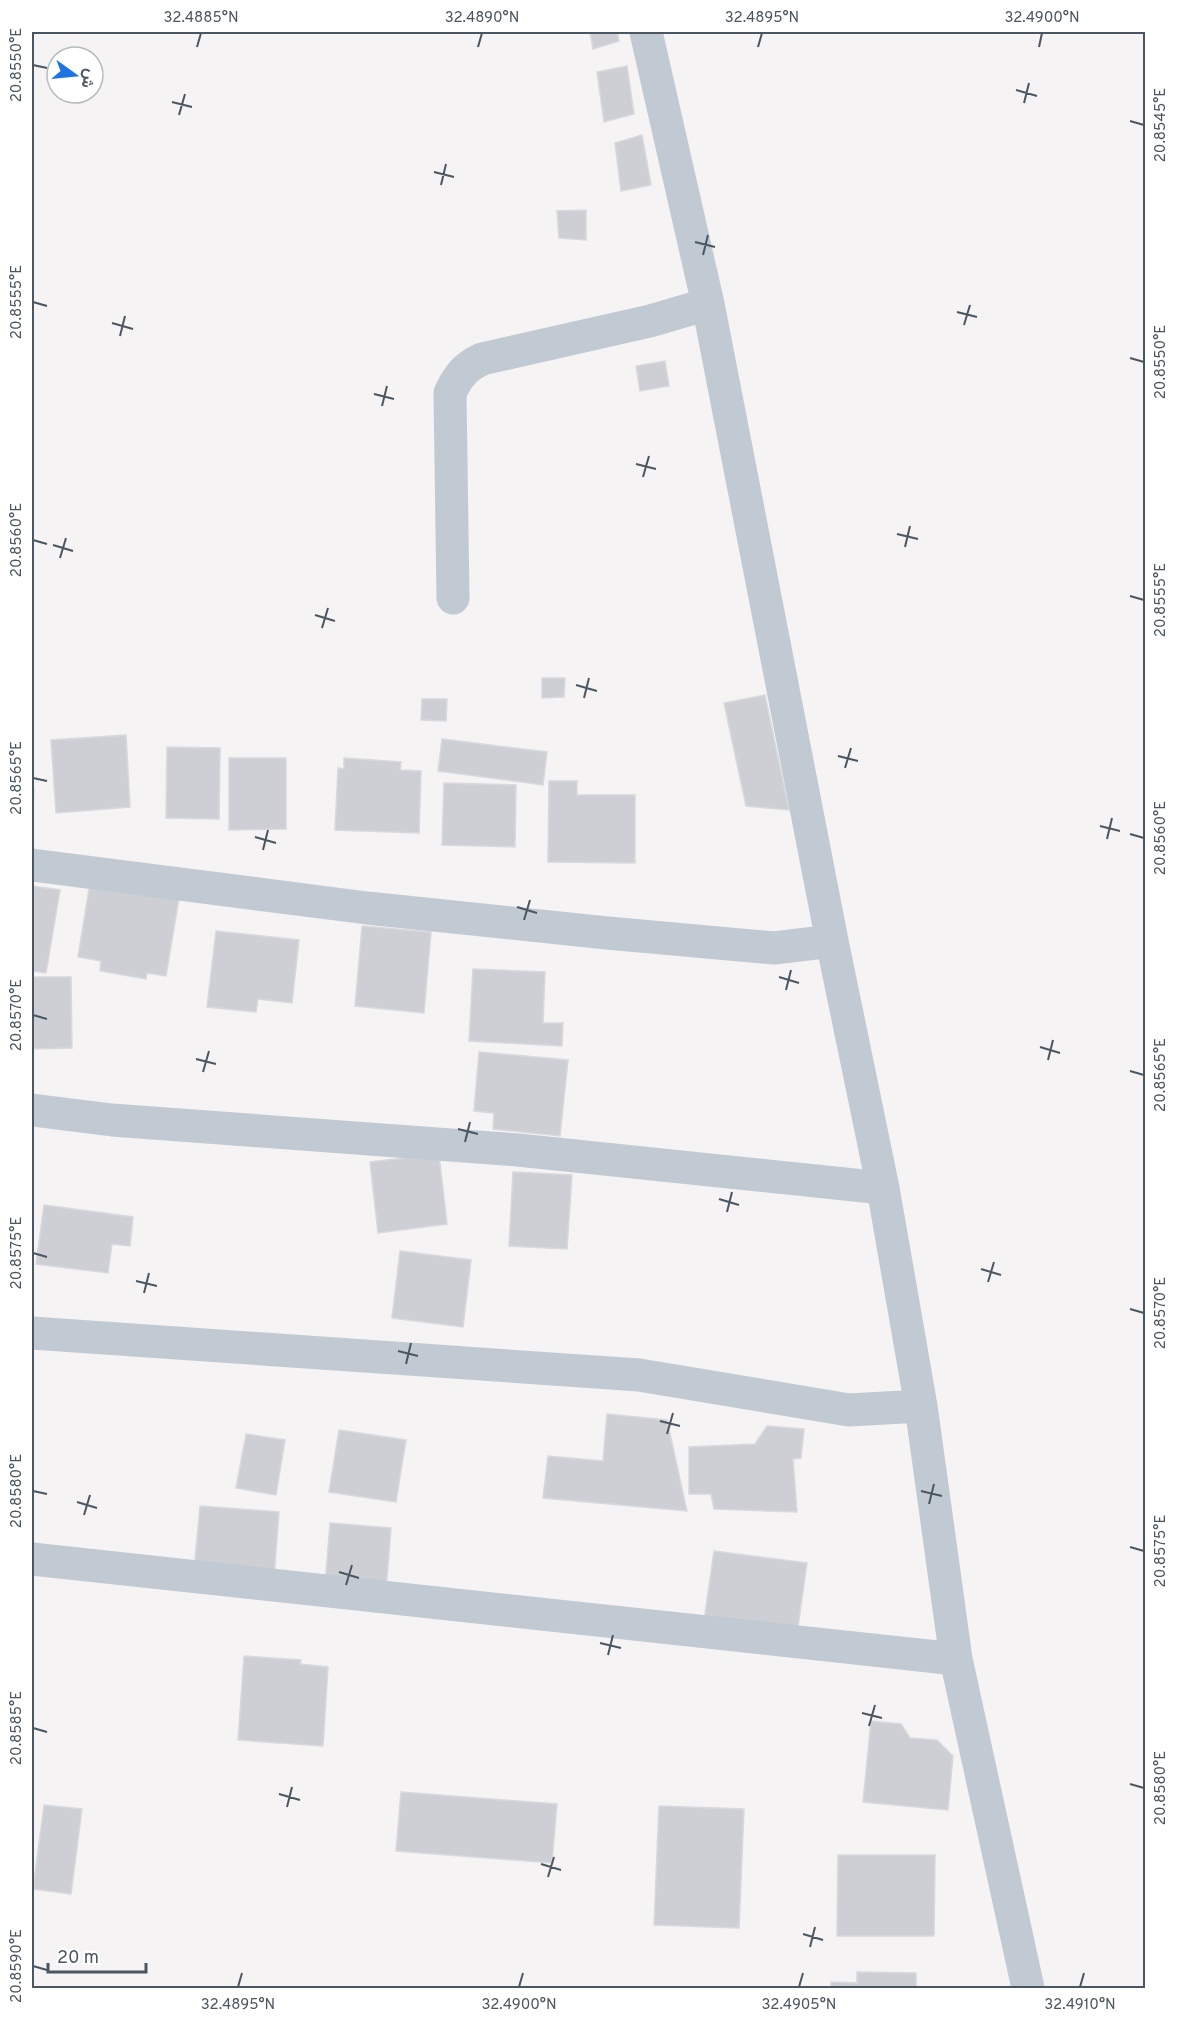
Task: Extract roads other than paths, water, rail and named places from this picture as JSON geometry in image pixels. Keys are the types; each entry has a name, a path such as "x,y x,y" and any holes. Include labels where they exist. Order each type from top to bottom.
{"street":[{"path":"646,32 708,304 832,941 883,1188 921,1406 956,1659 1028,1989"},
{"path":"453,598 450,393 458,376 469,365 482,359 650,321 708,304"},
{"path":"32,865 367,908 607,933 774,948 832,941"},
{"path":"32,1110 112,1120 518,1150 883,1188"},
{"path":"32,1333 639,1375 849,1410 921,1406"},
{"path":"32,1559 956,1659"}]}
